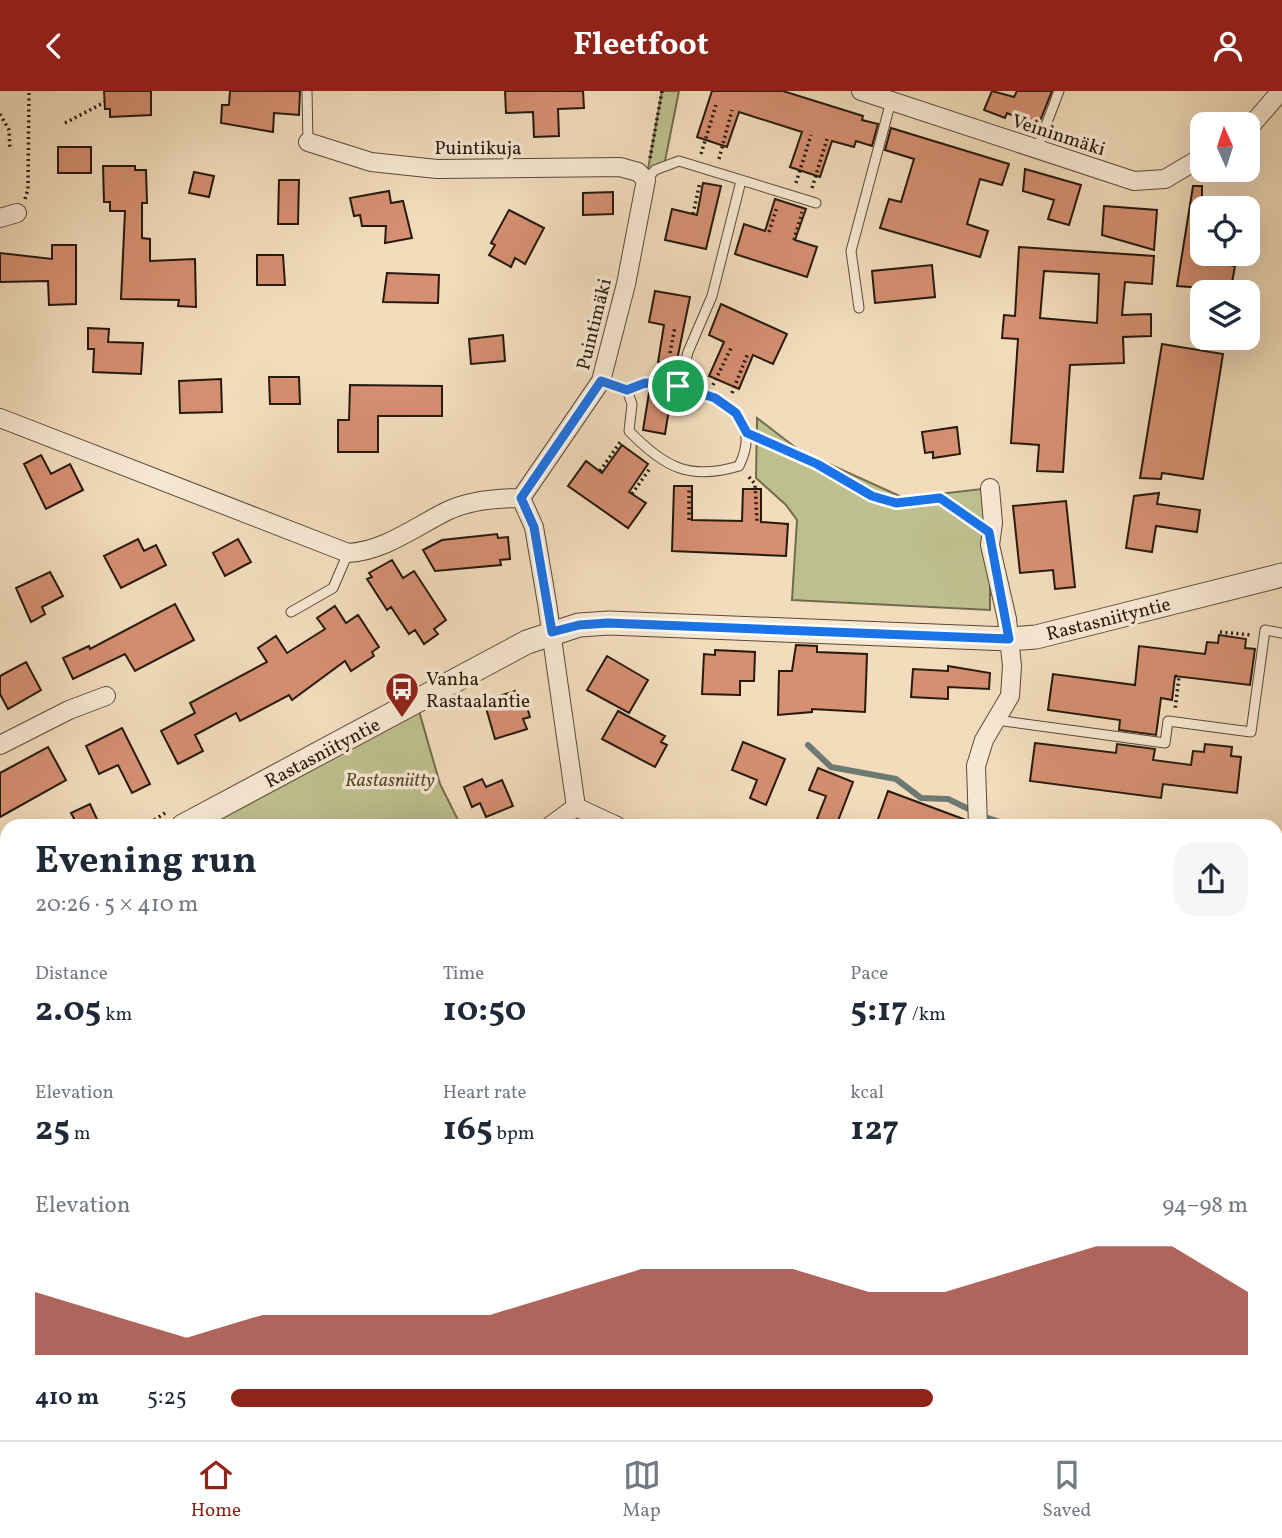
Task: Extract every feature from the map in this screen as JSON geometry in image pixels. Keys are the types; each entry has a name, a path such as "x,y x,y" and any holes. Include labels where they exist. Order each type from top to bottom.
{"street":[{"name":"Veininmäki","path":"860,91 888,97 1134,181 1165,179 1190,164"},
{"path":"1260,115 1281,91"},
{"name":"Puintikuja","path":"308,142 371,162 437,169 620,167 638,172 646,180"},
{"name":"Puintimäki","path":"521,498 601,381 626,284 646,180"},
{"path":"0,418 348,553 365,552 449,510 489,499 521,498 534,527 552,632 576,807"},
{"path":"978,819 976,766 984,740 1010,696 1009,639 989,532 993,523 990,488"},
{"name":"Rastasniityntie","path":"196,819 527,642 579,625 608,623 1009,639 1036,637 1282,575"},
{"path":"0,745 69,710 106,696"},
{"path":"560,819 576,807"},
{"path":"576,807 602,819"}],"lane":[{"path":"307,91 308,142"},
{"path":"1037,149 1059,91"},
{"path":"859,308 851,250 888,97"},
{"path":"646,180 655,170 679,161 810,201"},
{"path":"678,386 688,352 712,296 741,181"},
{"path":"601,381 627,390 645,383 678,386 709,395 727,406 736,413 747,433 747,449 739,466 712,474 689,471 658,457 629,431 632,404 627,390"},
{"path":"291,612 333,589 348,553"},
{"path":"994,720 1166,743 1168,721 1251,732 1265,630 1282,633"}],"path":[{"path":"8,215 28,189 29,91"},
{"path":"646,180 662,91"},
{"path":"65,123 104,102"},
{"path":"692,214 716,106"},
{"path":"716,172 732,110"},
{"path":"0,114 9,130 10,150"},
{"path":"792,196 811,135"},
{"path":"794,240 810,201 827,139"},
{"path":"769,232 781,193"},
{"path":"709,395 732,346"},
{"path":"727,406 748,353"},
{"path":"600,471 629,431"},
{"path":"747,433 817,464 872,496 896,503 940,498 989,532"},
{"path":"632,494 658,457"},
{"path":"739,466 755,484 757,521"},
{"path":"689,471 689,520"},
{"path":"1220,632 1264,636"},
{"path":"1174,722 1179,677 1175,676"}],"green space":[{"path":"662,91 679,91 664,166 646,180"},
{"path":"757,418 800,451 904,498 990,488 990,610 792,600 797,520 786,505 756,478"},
{"name":"Rastasniitty","path":"419,711 440,784 458,819 218,819"}],"building":[{"path":"104,91 151,91 151,115 110,117 110,109 105,109"},
{"path":"230,91 300,91 299,115 274,113 273,132 221,123 222,105 229,105"},
{"path":"505,91 583,91 584,108 558,109 559,136 534,137 533,112 506,113"},
{"path":"712,91 783,91 863,116 862,120 878,124 872,146 856,141 854,147 832,141 820,177 790,167 802,132 739,112 727,147 697,137"},
{"path":"992,91 1014,97 1017,91 1052,91 1038,126 1007,113 1005,118 984,110"},
{"path":"891,128 1009,164 1002,185 980,179 967,224 988,231 980,257 880,228 889,199 901,202 914,159 885,150"},
{"path":"58,147 91,147 91,173 58,173"},
{"path":"103,166 135,166 135,170 146,170 147,203 142,203 142,238 150,239 150,261 195,259 196,307 178,306 179,300 121,299 125,211 110,211 110,202 104,202"},
{"path":"1025,169 1081,185 1069,225 1048,219 1054,200 1023,191"},
{"path":"194,172 214,176 209,197 189,193"},
{"path":"279,180 299,180 298,224 278,224"},
{"path":"703,183 721,186 706,249 665,240 672,209 697,215"},
{"path":"1193,186 1202,186 1202,196 1191,196"},
{"path":"389,191 391,203 403,201 412,238 385,243 386,226 362,226 360,215 354,216 350,198"},
{"path":"613,192 613,214 583,215 583,193"},
{"path":"775,199 806,209 795,240 817,247 807,277 735,254 744,224 765,231"},
{"path":"1190,205 1190,266 1235,266 1232,280 1190,280 1190,287 1177,286"},
{"path":"1104,206 1157,210 1154,250 1102,235"},
{"path":"509,210 544,228 525,264 515,258 511,267 489,255 495,245 491,243"},
{"path":"52,245 76,245 76,304 49,305 48,281 0,282 0,253 52,259"},
{"path":"1019,247 1154,256 1152,284 1125,282 1122,315 1151,314 1151,336 1123,337 1124,363 1070,365 1063,472 1037,471 1039,445 1011,443 1018,339 1002,338 1004,315 1015,316","holes":["1044,271 1099,274 1097,323 1040,318"]},
{"path":"257,255 283,255 285,285 257,285"},
{"path":"932,265 935,297 875,303 872,271"},
{"path":"387,273 439,275 438,303 383,302"},
{"path":"655,291 690,297 676,365 658,362 664,325 649,322"},
{"path":"721,304 787,334 773,364 753,355 739,389 709,376 724,342 709,335"},
{"path":"88,328 109,329 108,342 143,343 141,374 93,372 94,349 88,349"},
{"path":"503,335 505,361 471,364 469,339"},
{"path":"1162,344 1223,354 1203,479 1162,473 1161,479 1140,478"},
{"path":"269,377 299,377 300,404 270,404"},
{"path":"221,379 222,412 180,413 179,381"},
{"path":"350,385 442,386 442,416 378,416 378,452 338,452 338,420 349,420"},
{"path":"649,393 671,397 665,434 643,430"},
{"path":"957,427 960,454 933,458 933,452 925,453 922,432"},
{"path":"622,445 648,464 629,492 646,503 628,528 568,486 586,461 602,473"},
{"path":"41,455 51,474 70,464 83,490 46,509 24,464"},
{"path":"674,486 692,486 692,520 742,521 743,489 761,489 761,522 788,524 786,556 672,551"},
{"path":"1159,493 1157,504 1200,510 1197,532 1156,526 1152,552 1126,548 1134,496"},
{"path":"1066,501 1075,587 1055,589 1053,570 1020,573 1013,506"},
{"path":"497,534 498,538 508,537 510,559 500,560 501,565 435,571 423,550 442,540"},
{"path":"138,539 144,551 156,545 166,565 121,588 104,556"},
{"path":"238,539 251,562 225,576 213,553"},
{"path":"392,560 403,578 414,571 446,620 434,629 438,634 424,644 415,630 409,634 391,607 387,610 367,579 372,577 369,573"},
{"path":"50,572 63,596 42,607 45,614 31,622 16,588"},
{"path":"175,604 194,640 135,671 125,654 73,679 63,658 89,646 90,649"},
{"path":"335,606 346,623 358,615 379,647 372,652 374,656 351,671 345,661 292,700 289,695 240,721 236,713 195,735 203,751 178,764 161,731 195,713 190,703 267,662 258,648 276,636 287,653 325,629 317,618"},
{"path":"1219,635 1246,639 1245,648 1255,649 1250,685 1175,676 1172,700 1161,698 1156,735 1119,730 1120,720 1048,710 1053,674 1135,685 1139,646 1205,654 1207,642 1218,643"},
{"path":"796,645 817,646 817,652 867,654 865,712 812,709 812,712 778,715 779,671 792,671"},
{"path":"715,650 755,652 754,681 740,681 740,695 702,694 704,654 715,655"},
{"path":"607,656 648,680 629,713 587,690"},
{"path":"26,662 41,690 8,709 0,694 0,676"},
{"path":"948,666 990,673 989,689 948,687 948,699 911,697 913,669 948,671"},
{"path":"515,691 517,699 524,697 530,717 523,719 527,729 495,739 484,701"},
{"path":"618,711 665,736 661,742 667,745 655,767 602,739"},
{"path":"122,728 150,784 132,793 118,765 99,774 86,746"},
{"path":"743,742 785,759 766,805 750,798 757,780 732,770"},
{"path":"1035,743 1116,753 1117,744 1155,749 1153,760 1191,765 1193,751 1204,752 1205,744 1232,747 1231,756 1241,757 1237,793 1163,784 1161,798 1030,781"},
{"path":"48,747 66,780 0,817 0,773"},
{"path":"818,768 853,782 839,819 817,819 826,796 809,790"},
{"path":"482,779 486,787 502,780 513,806 486,817 480,803 472,807 464,787"},
{"path":"888,791 963,819 878,819"},
{"path":"90,804 97,819 74,819 71,813"}],"waterway":[{"path":"808,745 831,767 896,779 921,798 948,799 971,810"}],"place":[{"name":"Vanha Rastaalantie","path":"402,719"}],"route":[{"path":"601,381 627,390 645,383 678,386 715,398 736,413 747,433 817,464 872,496 896,503 940,498 989,532 1009,639 608,623 579,625 552,632 534,527 521,498 601,381"}]}
